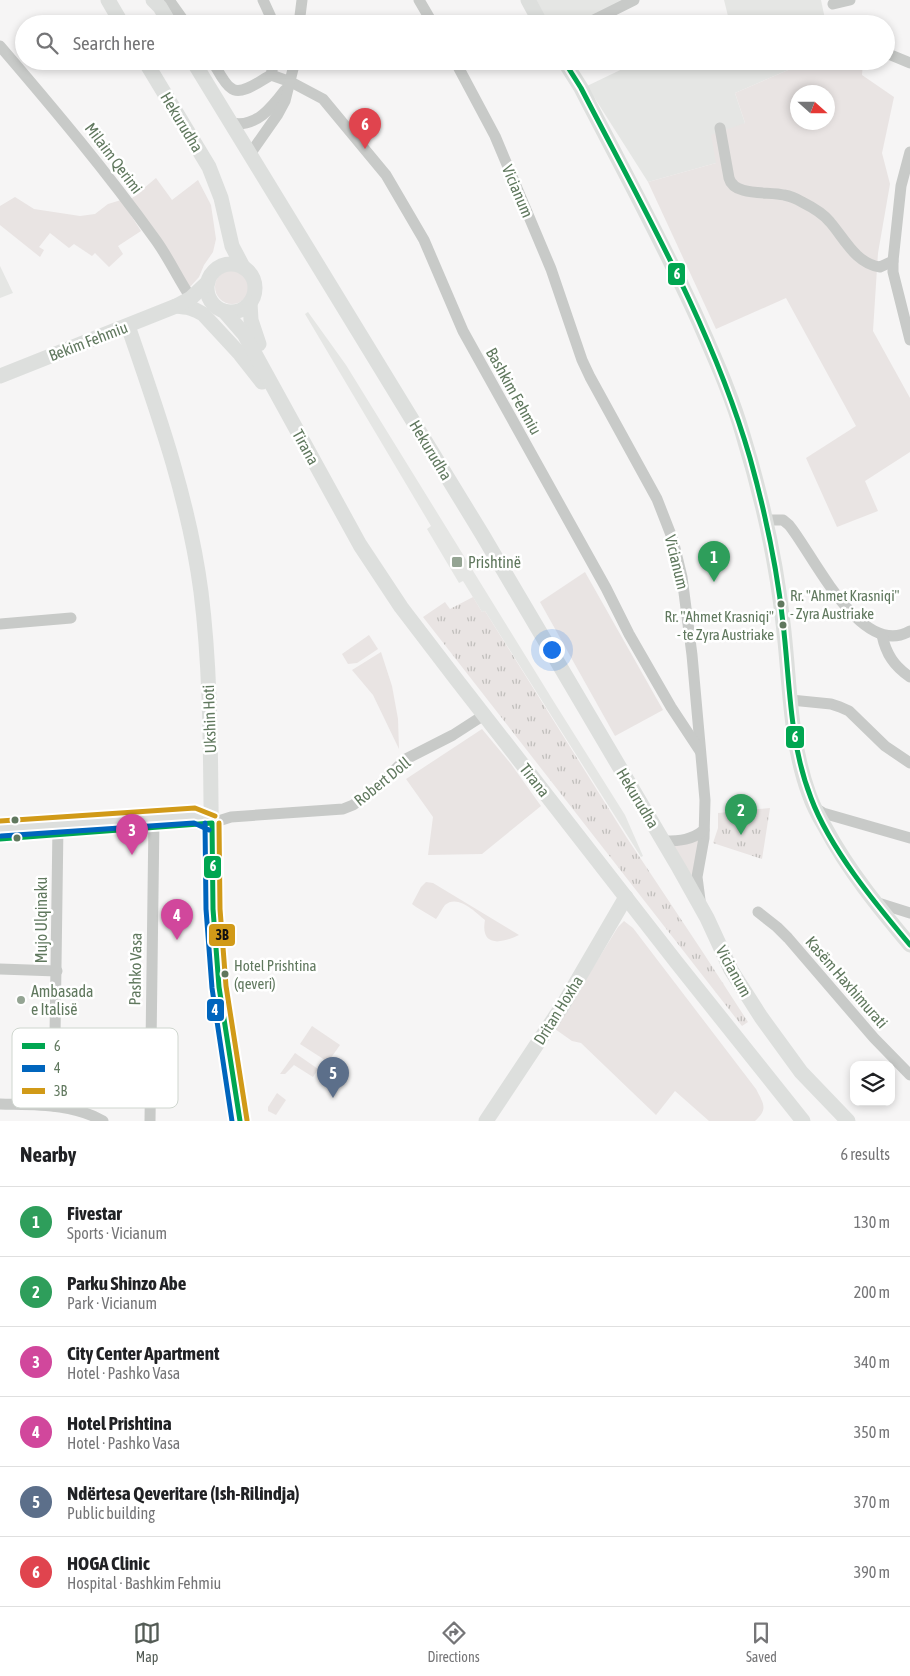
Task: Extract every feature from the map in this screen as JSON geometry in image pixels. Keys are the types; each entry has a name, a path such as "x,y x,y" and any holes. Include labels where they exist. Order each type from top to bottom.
{"main road":[{"path":"108,0 117,15"},
{"path":"528,0 536,15"},
{"path":"161,2 166,15"},
{"name":"Hekurudha","path":"150,70 216,182 232,246 243,267 253,279 255,287 254,296 250,303"},
{"name":"Hekurudha","path":"199,70 482,534 664,841 707,918"},
{"path":"570,70 581,88 672,262 737,416 766,520 780,593 795,736 803,777 815,808 844,860 910,945"},
{"name":"Hekurudha","path":"221,267 224,237 223,212"},
{"path":"243,267 235,265 221,267 211,276 208,282 208,295 220,309 238,311 250,303"},
{"name":"Bekim Fehmiu","path":"0,376 176,306 191,298 208,282"},
{"name":"Tirana","path":"250,303 253,329 292,421"},
{"name":"Bekim Fehmiu","path":"176,306 194,305 220,309"},
{"path":"176,306 188,307 203,314 240,354 292,421"},
{"name":"Tirana","path":"220,309 244,334 343,514 373,565 401,607 803,1121"},
{"name":"Ukshin Hoti","path":"128,326 154,400 176,472 196,562 206,645 214,909 218,978 240,1121"},
{"name":"Robert Doll","path":"0,839 58,830 154,823 212,823"},
{"name":"Robert Doll","path":"0,829 58,830"},
{"name":"Dritan Hoxha","path":"486,1121 562,1005 626,897"},
{"name":"Vicianum","path":"707,918 731,970 761,1017 800,1072 848,1121"}],"street":[{"path":"263,0 270,15"},
{"path":"300,15 302,0"},
{"path":"420,0 428,15"},
{"path":"604,15 634,0"},
{"path":"833,4 850,0"},
{"path":"161,2 176,15"},
{"name":"Milaim Qerimi","path":"0,46 15,63"},
{"path":"895,57 910,62"},
{"name":"Milaim Qerimi","path":"21,70 67,124 156,240 191,298"},
{"path":"218,70 231,89 238,91 246,89 271,75 272,70"},
{"path":"250,154 285,101 293,70"},
{"name":"Vicianum","path":"460,70 495,136 545,253 586,369 657,499 672,540 682,577 688,613 701,753 705,800 704,830 697,877 701,905 707,918"},
{"name":"Bashkim Fehmiu","path":"271,75 290,82 323,99 386,175 424,240 463,331 606,588 633,642 671,707 701,753"},
{"path":"232,123 247,123 268,112 290,82"},
{"path":"720,128 731,184 750,191 784,194 801,202 817,210 829,220 858,257 880,267 893,261"},
{"path":"910,152 901,186 893,261 894,278 910,340"},
{"path":"766,520 784,520 789,525 849,610 864,625 882,635 908,633"},
{"path":"0,624 71,618"},
{"path":"882,635 888,656 894,664 910,677"},
{"path":"791,700 831,704 849,711 885,746 910,763"},
{"name":"Robert Doll","path":"212,823 231,817 343,809 353,805 372,792 406,759 453,735 484,715"},
{"path":"815,808 823,813 910,838"},
{"name":"Pashko Vasa","path":"151,1028 154,823"},
{"name":"Mujo Ulqinaku","path":"56,1028 58,830"},
{"name":"Hekurudha","path":"664,841 686,840 696,837 704,830"},
{"path":"875,902 910,913"},
{"name":"Kasëm Haxhimurati","path":"758,912 788,938 874,1038 910,1075"},
{"path":"0,969 57,971"},
{"path":"64,1108 80,1111 103,1121"},
{"name":"Pashko Vasa","path":"150,1108 150,1121"}],"shaded area":[{"path":"528,0 626,0 597,15 536,15"},
{"path":"724,0 821,0 824,15 728,15"},
{"path":"620,70 788,70 735,93 745,123 716,163 648,182 587,86"},
{"path":"0,266 13,293 0,298"},
{"path":"308,312 346,365 625,815 643,856 641,857 485,611 482,612 463,581 459,583 427,529 431,526 305,314"}],"green space":[{"path":"788,70 862,70 862,75 894,97 882,153 890,184 878,253 873,331 910,398 910,452 865,481 878,511 837,527 806,458 856,426 786,298 716,329 648,182 716,163 711,135 745,123 735,93"},
{"path":"156,178 172,200 198,180 211,205 216,239 213,252 204,265 199,277 189,288 131,199"},
{"path":"15,197 34,209 80,216 95,214 108,204 121,200 141,231 118,246 123,254 109,267 95,253 92,256 74,244 69,248 50,233 39,247 44,250 40,257 0,225 0,206"},
{"path":"232,270 244,275 249,287 244,299 232,304 220,299 215,287 220,275"},
{"path":"585,572 663,710 615,736 540,602"},
{"path":"473,597 482,612 485,611 627,838 748,1022 742,1026 423,617 445,602 450,609"},
{"path":"369,635 378,649 357,663 348,664 342,654"},
{"path":"381,652 392,686 398,719 399,749 373,695 352,670"},
{"path":"482,729 511,764 541,806 482,854 428,855 433,817 406,779"},
{"path":"770,808 762,859 713,843 718,828 718,813"},
{"path":"699,840 693,888 673,844"},
{"path":"426,882 433,883 519,935 499,941 489,939 484,929 485,920 461,903 450,902 445,905 436,919 412,904 421,887"},
{"path":"624,921 633,928 756,1089 763,1109 755,1121 709,1121 675,1091 656,1115 581,1043 572,1041 555,1029 618,927"},
{"path":"312,1026 340,1045 328,1062 300,1044"},
{"path":"295,1053 318,1069 313,1077 294,1065 285,1074 280,1074"},
{"path":"277,1093 286,1100 276,1115 268,1111 268,1107"}],"transit line":[{"name":"6","path":"570,70 652,223 696,315 734,409 750,458 770,540 780,602 794,734 798,755 811,798 819,817 841,856 910,945"},
{"name":"3B","path":"0,821 195,808 215,816"},
{"name":"4","path":"1,836 194,823 209,830"},
{"name":"4","path":"205,823 206,909 212,988 232,1121"},
{"name":"6","path":"0,839 212,823 213,909 219,987 240,1121"},
{"name":"3B","path":"219,823 220,909 226,986 247,1120"}],"place":[{"name":"HOGA Clinic","path":"365,149"},
{"name":"Prishtinë","path":"457,562"},
{"name":"Fivestar","path":"714,582"},
{"name":"Rr. \"Ahmet Krasniqi\" - Zyra Austriake","path":"781,604"},
{"name":"Rr. \"Ahmet Krasniqi\" - te Zyra Austriake","path":"783,625"},
{"name":"Parku Shinzo Abe","path":"741,835"},
{"name":"City Center Apartment","path":"132,855"},
{"name":"Hotel Prishtina","path":"177,940"},
{"name":"Hotel Prishtina (qeveri)","path":"225,974"},
{"name":"Ambasada e Italisë","path":"21,1000"},
{"name":"Ndërtesa Qeveritare (Ish-Rilindja)","path":"333,1098"}]}
